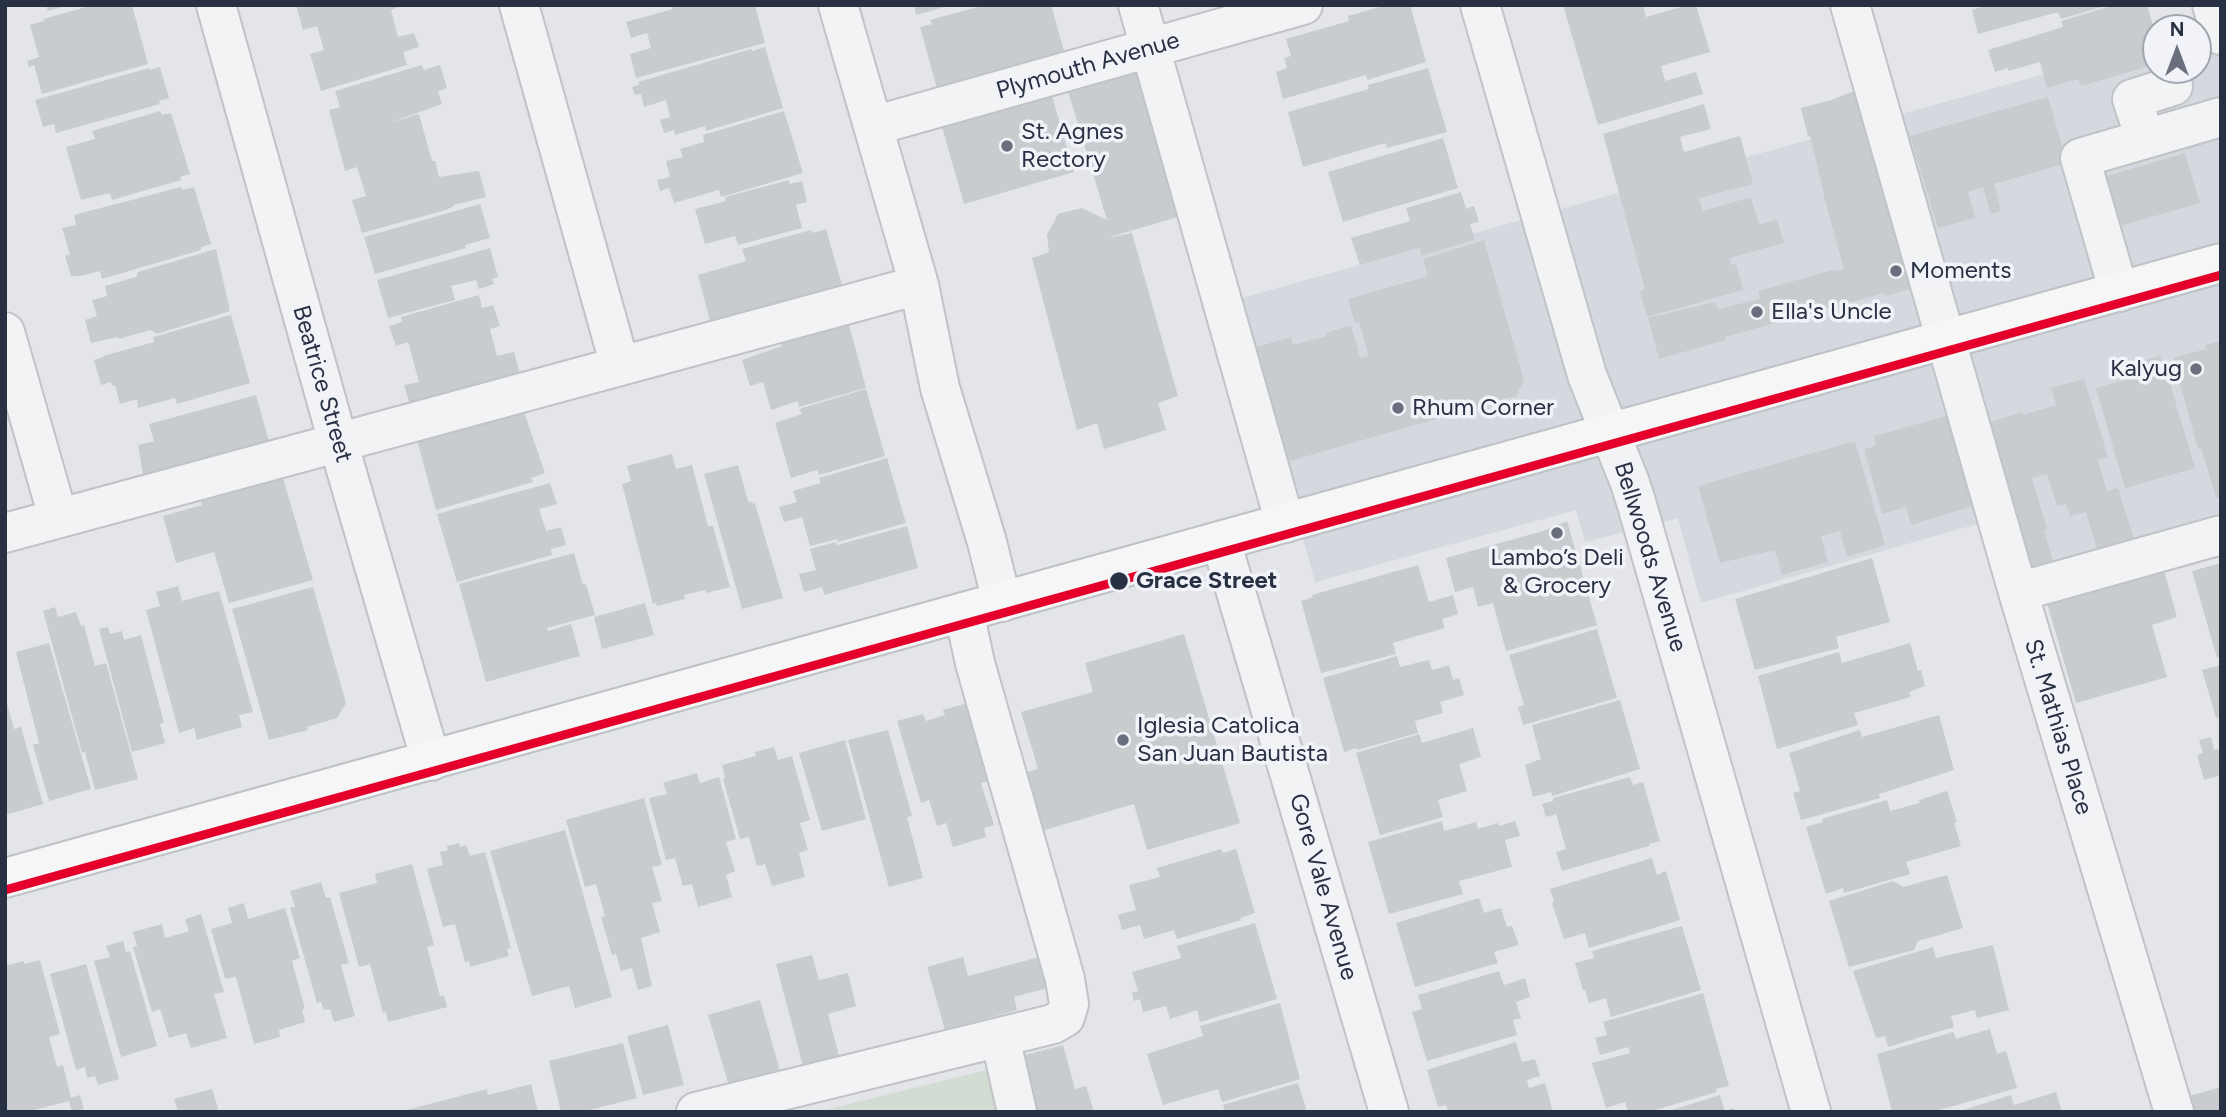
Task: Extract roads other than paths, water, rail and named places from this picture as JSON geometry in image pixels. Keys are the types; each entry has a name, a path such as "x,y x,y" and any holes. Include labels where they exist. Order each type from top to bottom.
{"main road":[{"path":"5,878 2221,263"}],"street":[{"name":"Beatrice Street","path":"216,5 338,442 431,761"},
{"path":"519,5 620,366"},
{"path":"838,5 919,285 940,388 988,542 1002,602"},
{"path":"1138,5 1285,523"},
{"name":"Plymouth Avenue","path":"873,126 1303,5"},
{"name":"Bellwoods Avenue","path":"1480,5 1587,375 1637,505 1811,1112"},
{"name":"St. Mathias Place","path":"1850,5 2018,592 2174,1112"},
{"path":"2212,5 2221,35"},
{"path":"2145,138 2132,99 2173,86"},
{"path":"2119,292 2080,158 2221,117"},
{"path":"5,533 919,285"},
{"path":"5,332 58,517"},
{"path":"2018,592 2221,536"},
{"name":"Gore Vale Avenue","path":"1222,541 1389,1112"},
{"path":"696,1112 1053,1024 1065,1017 1069,1004 1065,979 975,663 964,612"},
{"path":"1000,1037 1017,1112"}],"place":[{"name":"St. Agnes Rectory","path":"1007,146"},
{"name":"Moments","path":"1896,271"},
{"name":"Ella's Uncle","path":"1757,312"},
{"name":"Kalyug","path":"2196,369"},
{"name":"Rhum Corner","path":"1398,408"},
{"name":"Lambo’s Deli & Grocery","path":"1557,533"},
{"name":"Grace Street","path":"1119,581"},
{"name":"Iglesia Catolica San Juan Bautista","path":"1123,740"}]}
